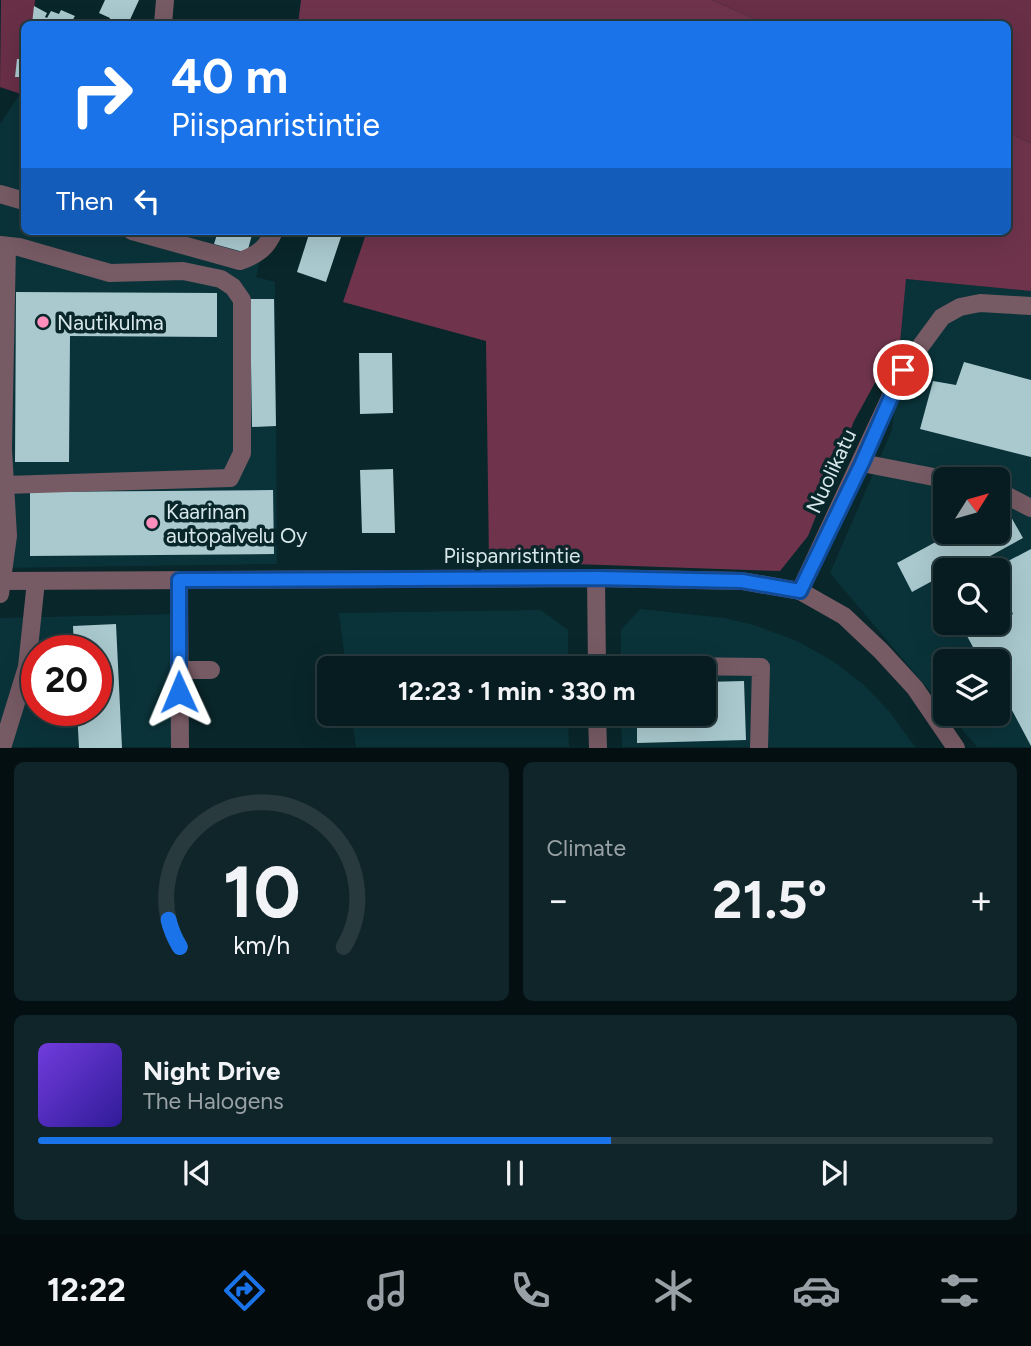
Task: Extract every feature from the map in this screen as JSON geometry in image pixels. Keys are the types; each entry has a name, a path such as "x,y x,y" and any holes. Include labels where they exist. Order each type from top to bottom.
{"street":[{"path":"163,21 165,0"},
{"path":"0,194 21,200"},
{"path":"146,235 240,261 253,256 268,244 272,235"},
{"path":"1,586 8,536 3,489 4,245 110,273 183,271 221,279 233,287 242,300 242,453 230,478 3,489"},
{"name":"Nuolikatu","path":"800,591 862,463 903,370 942,317 960,307 980,303 1031,306"},
{"path":"862,463 933,477"},
{"path":"1010,498 1031,508"},
{"path":"596,578 597,656"},
{"name":"Piispanristintie","path":"1,586 36,581 179,580 596,578 742,581 800,591 844,616 915,688 956,747"},
{"path":"179,580 180,747"},
{"path":"2,747 27,667 36,581"},
{"path":"716,667 761,667 759,747"},
{"path":"179,670 211,670"},
{"path":"597,726 598,747"}],"shaded area":[{"path":"1,0 35,0 33,21 21,21 21,94 0,87"},
{"path":"301,0 712,0 759,21 298,21"},
{"path":"712,0 1031,0 1031,143 1011,134 1011,21 759,21"},
{"path":"21,94 21,235 267,235 256,277 275,282 277,564 0,568 0,124"},
{"path":"1011,134 1031,143 1031,291 906,279 897,376 877,379 854,421 808,536 780,571 489,561 486,341 343,302 366,235 1011,235"},
{"path":"906,279 1031,291 1031,747 977,747 959,726 1010,726 1010,649 933,649 933,695 830,573 892,430"},
{"path":"640,609 725,618 754,625 797,641 833,661 863,684 889,711 915,747 622,747 621,726 716,726 716,656 621,656 621,630"},
{"path":"541,610 568,630 568,656 344,656 339,613"},
{"path":"179,614 187,747 0,747 0,618"},
{"path":"353,726 568,726 569,747 356,747"}],"building":[{"path":"105,0 139,0 129,21 109,21 110,18 99,13"},
{"path":"34,6 47,13 47,18 51,11 59,14 61,10 75,16 72,21 32,21"},
{"path":"17,59 21,59 21,77 15,77"},
{"path":"217,235 252,235 247,253 214,244"},
{"path":"309,235 342,235 326,282 297,272"},
{"path":"16,292 217,293 217,337 70,336 69,462 15,462"},
{"path":"250,299 274,299 276,426 252,427"},
{"path":"359,353 392,353 393,413 360,414"},
{"path":"964,362 1031,380 1031,457 920,429 933,381 956,385"},
{"path":"393,469 395,533 362,533 360,470"},
{"name":"Kaarinan autopalvelu Oy","path":"273,490 274,554 30,556 30,492"},
{"path":"1010,515 1023,538 987,558 933,558 933,581 912,592 897,563 933,543 1010,544"},
{"path":"1031,549 1031,746 1010,706 1010,649 974,649 966,635 1010,635 1010,616 1013,614 1010,608 1010,560"},
{"path":"116,624 122,748 79,748 78,726 112,726 112,635 73,635 73,626"},
{"path":"744,681 746,740 637,743 637,726 716,726 716,682"}],"place":[{"name":"Nautikulma","path":"43,322"},
{"name":"Kaarinan autopalvelu Oy","path":"152,523"}],"route":[{"path":"179,692 179,580 596,578 742,581 800,591 862,463 903,370"}]}
